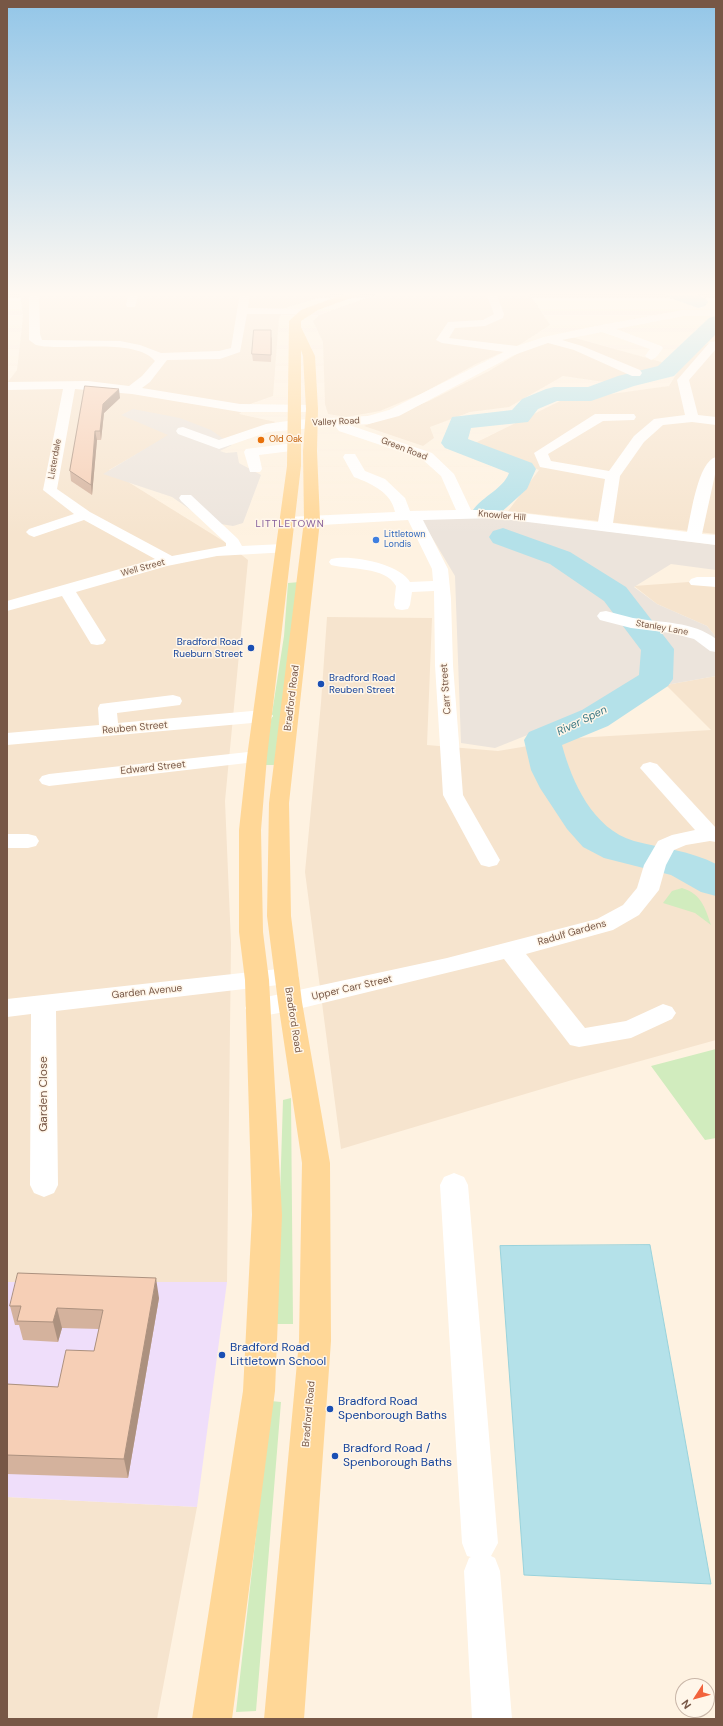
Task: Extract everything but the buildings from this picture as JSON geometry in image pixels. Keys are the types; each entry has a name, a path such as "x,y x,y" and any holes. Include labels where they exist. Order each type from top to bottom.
{"main road":[{"name":"Bradford Road","path":"284,1719 315,1333 316,1163 290,1002 279,916 279,803 292,699 299,522 294,447 295,374"},
{"name":"Bradford Road","path":"212,1719 259,1391 267,1215 257,980 251,932 250,830 257,757 283,549 299,522 310,451 312,409 310,374"}],"street":[{"path":"132,390 150,374"},
{"name":"Valley Road","path":"295,417 312,423 339,423 369,420 394,413 472,374"},
{"path":"689,374 683,380 692,418"},
{"path":"7,386 70,385 91,380 132,390 295,417"},
{"name":"Listerdale","path":"70,385 50,490 85,515 170,561"},
{"path":"183,431 219,445 295,417 312,409"},
{"path":"613,476 545,464 541,453 600,417 628,417"},
{"path":"605,527 613,476 639,439 659,422 692,418 716,421"},
{"name":"Green Road","path":"339,423 344,428 427,456 447,474 465,514"},
{"path":"256,469 251,452 294,447"},
{"name":"Carr Street","path":"350,457 359,474 380,482 400,501 440,569 442,586 444,665 453,795 489,860"},
{"path":"693,538 709,470 716,461"},
{"path":"186,498 233,542 235,551"},
{"name":"Knowler Hill","path":"299,522 408,516 495,514 716,540"},
{"path":"34,532 85,515"},
{"name":"Well Street","path":"7,606 170,561 217,551 283,549"},
{"path":"337,562 360,565 392,573 399,578 404,587 402,605"},
{"path":"697,582 716,582"},
{"path":"404,587 442,586"},
{"path":"66,589 96,640"},
{"name":"Stanley Lane","path":"606,616 632,623 649,624 700,635 716,647"},
{"path":"109,730 107,708 173,701"},
{"name":"Reuben Street","path":"7,739 263,716"},
{"name":"Edward Street","path":"49,780 257,757"},
{"name":"Radulf Gardens","path":"650,768 713,834"},
{"name":"Radulf Gardens","path":"447,966 605,925 630,910 648,890 658,859 666,846 680,840 713,834"},
{"path":"510,950 579,1038 630,1028 663,1013"},
{"name":"Upper Carr Street","path":"257,1008 290,1002 447,966"},
{"name":"Garden Avenue","path":"7,1008 287,976"},
{"name":"Garden Close","path":"44,1004 44,1185"},
{"path":"454,1185 492,1719"}],"shaded area":[{"path":"14,374 275,374 273,396 250,404 239,414 276,422 223,441 186,426 109,470 228,544 248,560 225,801 231,943 227,1282 7,1282 7,383"},
{"path":"324,374 459,374 423,393 380,411 346,417 328,414 325,404"},
{"path":"484,374 670,374 640,376 604,382 563,376 509,407 470,412 430,427 434,438 423,446 364,426 429,401"},
{"path":"677,374 716,374 716,534 508,511 539,470 475,443 560,401 669,386"},
{"path":"133,409 180,418 211,430 232,445 220,451 226,453 237,452 239,463 261,475 243,523 233,526 208,522 172,497 103,474 168,435 121,415"},
{"path":"474,517 504,518 716,545 716,570 671,564 634,587 657,604 707,626 716,637 716,676 666,685 618,697 495,748 461,743 455,576 421,519"},
{"path":"716,580 716,637 707,626 657,604 634,586"},
{"path":"327,617 432,618 427,745 498,751 576,738 711,730 666,685 716,676 716,1040 572,1080 341,1149 305,872 321,703"},
{"path":"7,1282 227,1282 197,1507 7,1497"},
{"path":"7,1497 197,1507 157,1719 7,1719"}],"green space":[{"path":"300,582 276,765 264,765 284,636 288,583"},
{"path":"682,888 694,894 698,898 707,912 711,925 695,913 663,903 672,891"},
{"path":"716,1049 716,1138 705,1140 651,1066"},
{"path":"291,1098 293,1324 276,1324 283,1100"},
{"path":"271,1401 281,1402 256,1711 236,1712"}],"water":[{"path":"650,1245 711,1584 524,1575 500,1246"}],"waterway":[{"name":"River Spen","path":"487,510 518,483 523,469 454,443 461,422 519,417 530,404 554,394 591,394 626,381 656,374"},
{"name":"River Spen","path":"503,537 560,558 615,594 658,649 656,679 595,718 542,740 550,770 559,788 581,821 597,838 604,843 622,850 686,866 696,870 716,883"}],"place":[{"name":"Old Oak","path":"261,440"},
{"name":"Littletown Londis","path":"376,540"},
{"name":"Bradford Road Rueburn Street","path":"251,648"},
{"name":"Bradford Road Reuben Street","path":"321,684"},
{"name":"Bradford Road Littletown School","path":"222,1355"},
{"name":"Bradford Road Spenborough Baths","path":"330,1409"},
{"name":"Bradford Road / Spenborough Baths","path":"335,1456"}],"district":[{"name":"LITTLETOWN","path":"290,524"}]}
